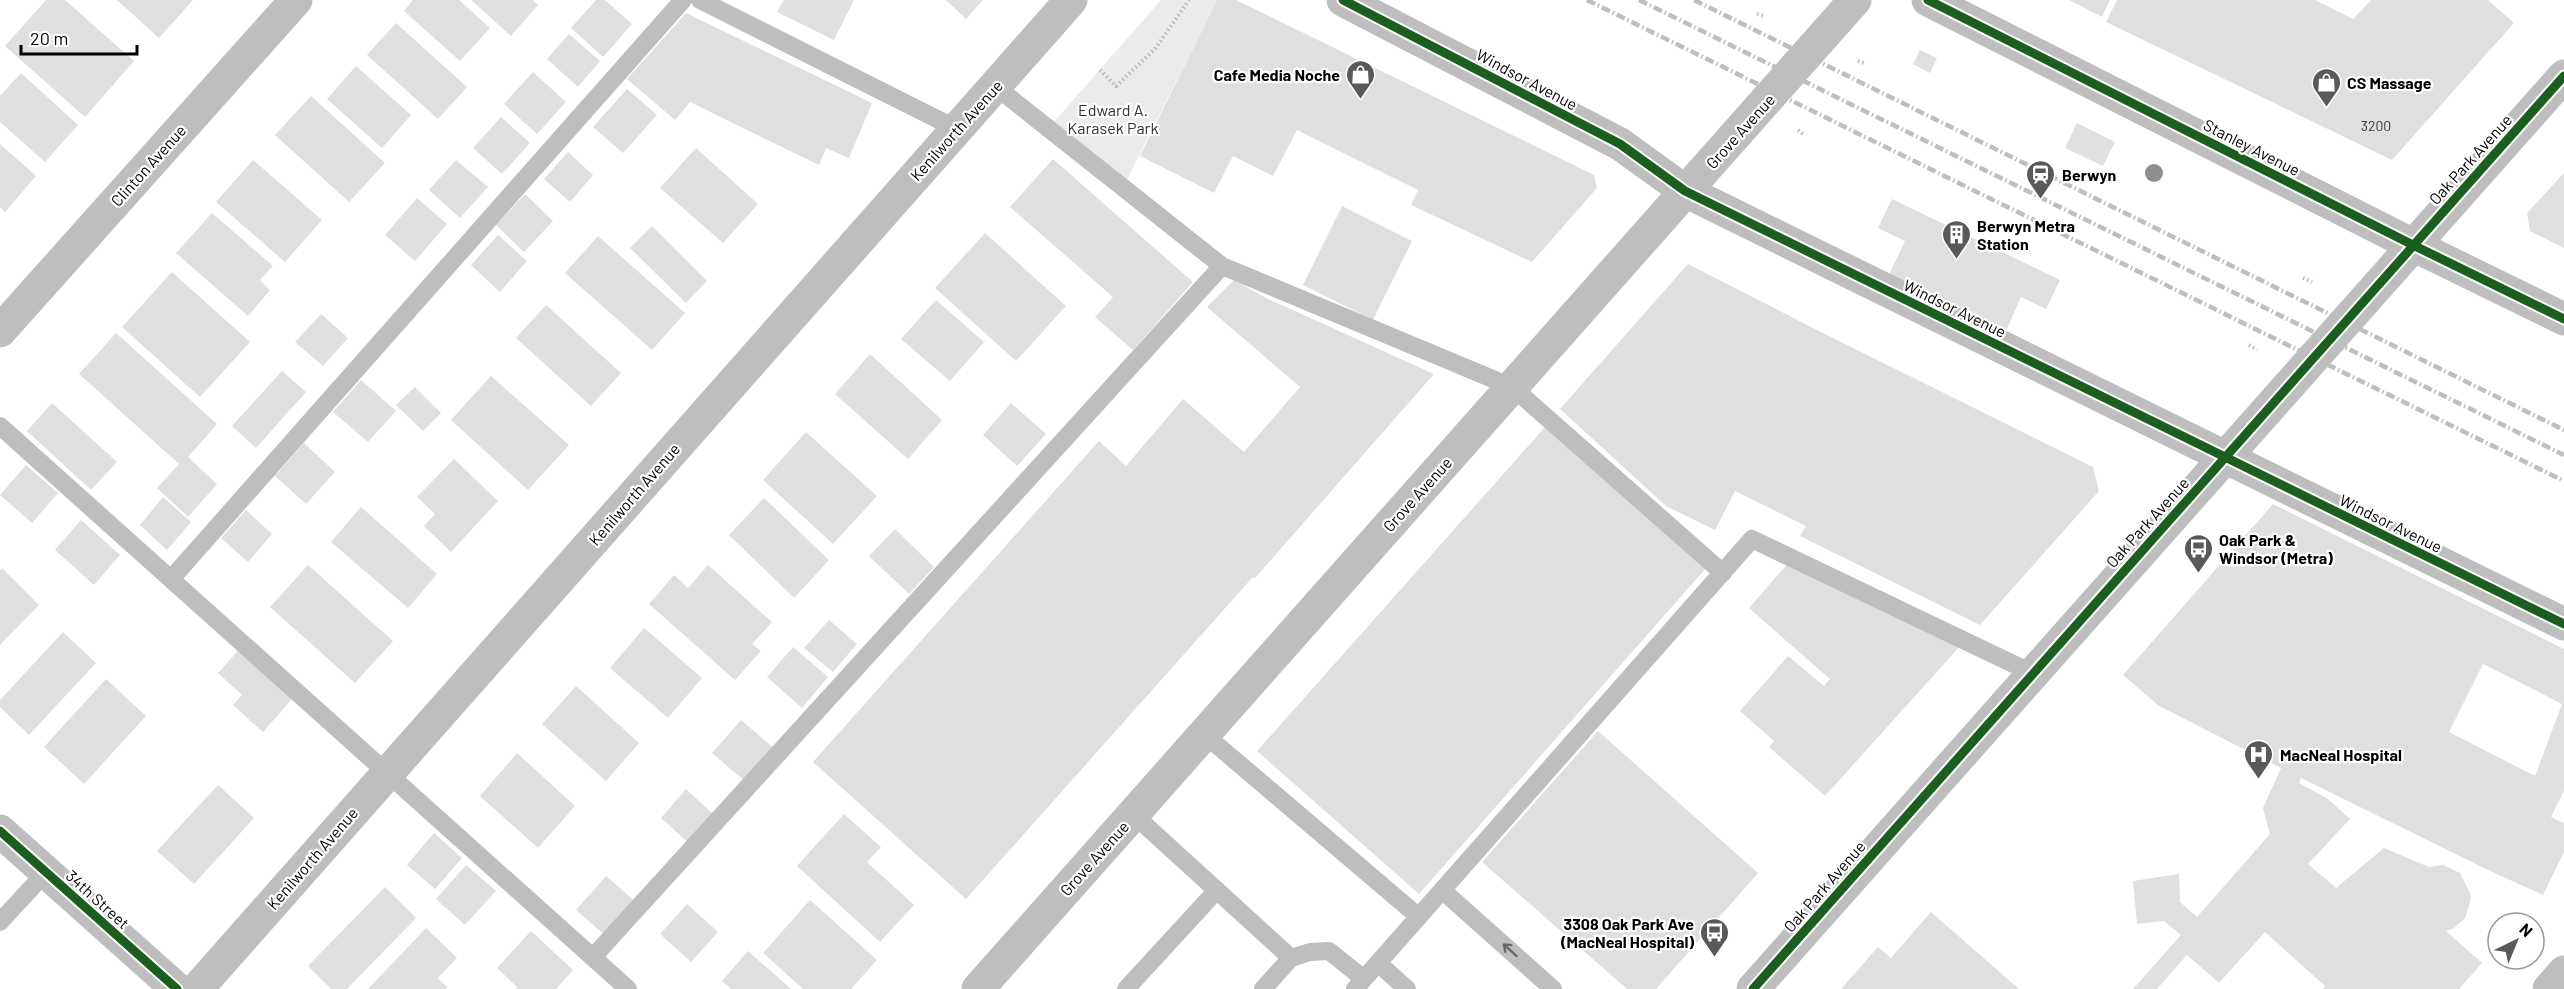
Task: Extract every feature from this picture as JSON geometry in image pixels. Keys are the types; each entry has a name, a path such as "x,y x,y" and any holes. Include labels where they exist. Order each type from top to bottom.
{"street":[{"name":"Clinton Avenue","path":"0,331 296,0"},
{"name":"Kenilworth Avenue","path":"197,989 1071,0"},
{"name":"Windsor Avenue","path":"1343,0 1620,144 1685,191 2564,624"},
{"name":"Grove Avenue","path":"978,989 1855,0"},
{"name":"Stanley Avenue","path":"1928,0 2564,319"},
{"name":"Oak Park Avenue","path":"1753,989 2564,76"},
{"name":"34th Street","path":"0,831 177,989"},
{"path":"2549,989 2564,972"}],"lane":[{"path":"171,579 683,0"},
{"path":"700,0 957,129"},
{"path":"994,86 1222,266 1512,387 1723,573"},
{"path":"593,957 1222,266"},
{"path":"0,426 628,989"},
{"path":"1263,989 1291,958 1310,952 1329,951 1360,984 1752,539 2032,673"},
{"path":"1204,734 1419,917"},
{"path":"1133,814 1291,958"},
{"path":"0,922 46,872"},
{"path":"1126,989 1217,890"},
{"path":"1442,890 1553,989"},
{"path":"1378,963 1407,989"}],"path":[{"path":"1100,70 1116,86 1155,49 1189,0"},
{"path":"1757,14 1764,16"},
{"path":"1858,61 1864,63"},
{"path":"1798,130 1803,134"},
{"path":"2303,278 2312,282"},
{"path":"2248,345 2257,350"}],"green space":[{"name":"Edward A. Karasek Park","path":"1161,0 1217,0 1126,182 1052,124"}],"building":[{"path":"46,0 65,0 134,61 85,117 5,46"},
{"path":"117,0 193,0 159,38"},
{"path":"413,0 459,0 490,28 460,61 404,11"},
{"path":"471,0 533,0 538,5 511,36"},
{"path":"596,0 605,0 632,24 603,57 571,28"},
{"path":"784,0 854,0 834,40 777,12"},
{"path":"946,0 983,0 966,19"},
{"path":"1217,0 1236,0 1594,175 1597,188 1532,262 1411,205 1418,190 1297,130 1273,176 1233,156 1214,193 1140,156"},
{"path":"2069,0 2110,0 2102,17"},
{"path":"2117,0 2315,0 2353,19 2371,0 2488,0 2514,23 2392,160 2106,22"},
{"path":"686,13 872,103 849,158 826,148 819,165 690,102 675,120 627,79"},
{"path":"396,23 467,87 438,119 367,55"},
{"path":"569,34 600,61 578,87 547,59"},
{"path":"1920,50 1937,58 1930,73 1913,64"},
{"path":"356,66 411,115 382,148 327,99"},
{"path":"533,72 566,102 537,134 504,104"},
{"path":"21,73 78,125 45,162 0,122 0,96"},
{"path":"627,89 657,115 623,153 593,127"},
{"path":"311,96 385,163 349,202 275,135"},
{"path":"501,117 530,143 502,174 473,148"},
{"path":"2077,123 2115,142 2103,166 2065,148"},
{"path":"0,144 36,176 5,212 0,207"},
{"path":"696,148 758,204 723,243 660,188"},
{"path":"568,152 593,175 570,202 544,179"},
{"path":"1053,159 1193,282 1133,350 1095,317 1113,297 1010,207"},
{"path":"253,160 322,220 285,262 216,202"},
{"path":"456,160 488,187 460,218 429,190"},
{"path":"2564,173 2564,248 2530,231 2527,213"},
{"path":"525,194 553,221 524,252 496,225"},
{"path":"417,198 447,224 415,261 385,235"},
{"name":"Berwyn Metra Station","path":"1892,199 2060,280 2046,309 2021,297 2005,333 1888,277 1905,241 1878,228"},
{"path":"1342,206 1412,241 1373,320 1303,285"},
{"path":"212,213 273,266 260,280 270,290 248,316 176,253"},
{"path":"652,226 707,281 686,303 630,248"},
{"path":"985,233 1066,306 1016,361 935,288"},
{"path":"498,235 527,261 500,292 471,265"},
{"path":"598,236 685,313 652,350 565,273"},
{"path":"1688,264 2093,467 2099,491 1980,625 1800,536 1806,526 1735,491 1715,530 1666,506 1560,409"},
{"path":"172,272 250,342 200,397 122,327"},
{"path":"1234,280 1266,298 1434,374 1255,578 1252,578 966,899 813,762 1099,441 1126,466 1183,399 1244,452 1300,387 1207,307"},
{"path":"936,300 984,342 950,381 901,339"},
{"path":"546,305 621,373 591,406 516,338"},
{"path":"321,314 348,338 323,366 295,342"},
{"path":"116,333 217,424 188,457 217,484 188,517 157,488 179,464 79,374"},
{"path":"870,354 942,420 908,459 835,394"},
{"path":"282,371 306,392 256,448 232,426"},
{"path":"491,376 569,445 528,490 451,420"},
{"path":"361,380 396,411 368,442 333,412"},
{"path":"415,387 441,413 423,431 396,405"},
{"path":"52,403 117,462 91,490 27,431"},
{"path":"1011,403 1046,434 1017,466 983,435"},
{"path":"1546,426 1706,568 1419,894 1257,751"},
{"path":"806,432 877,496 833,544 763,480"},
{"path":"304,443 335,472 306,504 275,476"},
{"path":"454,459 498,501 451,552 424,526 435,514 417,497"},
{"path":"26,465 58,493 32,523 0,495"},
{"path":"163,497 191,522 167,550 140,525"},
{"path":"764,498 829,560 794,598 729,535"},
{"path":"2273,504 2564,649 2564,791 2551,817 2564,823 2564,852 2543,895 2301,778 2299,783 2328,799 2350,819 2308,864 2336,888 2384,848 2429,867 2443,865 2460,873 2471,895 2469,906 2465,918 2454,928 2446,931 2482,963 2459,989 2323,989 2325,986 2265,932 2219,983 2187,955 2157,989 2133,989 2181,935 2164,921 2137,924 2133,881 2179,874 2180,902 2197,917 2270,834 2263,808 2281,768 2159,706 2123,675","holes":["2483,664 2562,704 2535,776 2449,732"]},
{"path":"361,507 437,574 408,608 331,542"},
{"path":"246,510 272,534 248,562 221,538"},
{"path":"81,520 120,555 94,585 55,550"},
{"path":"895,529 934,567 909,594 869,556"},
{"path":"1789,562 1961,645 1825,796 1769,747 1774,741 1740,711 1788,656 1824,686 1830,679 1749,608"},
{"path":"308,565 393,641 355,683 270,607"},
{"path":"708,565 772,622 752,644 761,651 735,680 649,604 674,575 688,588"},
{"path":"2,568 39,605 0,645 0,570"},
{"path":"829,620 857,644 833,672 804,648"},
{"path":"644,628 702,678 668,718 610,668"},
{"path":"63,632 96,663 29,735 0,707 0,700"},
{"path":"793,647 828,677 802,708 767,677"},
{"path":"238,651 292,699 263,732 233,705 242,695 218,673"},
{"path":"106,679 146,716 84,784 44,747"},
{"path":"576,686 639,743 606,781 542,724"},
{"path":"741,720 776,750 747,783 712,753"},
{"path":"1598,731 1758,873 1656,989 1627,989 1482,862"},
{"path":"517,753 575,806 538,848 480,796"},
{"path":"218,785 254,818 194,884 157,851"},
{"path":"686,789 716,817 691,845 661,818"},
{"path":"844,814 881,847 867,862 914,905 880,942 797,866"},
{"path":"434,833 462,858 435,889 407,865"},
{"path":"466,865 496,891 465,925 436,899"},
{"path":"606,876 637,903 607,937 576,910"},
{"path":"385,887 416,918 347,989 331,989 308,966"},
{"path":"810,900 877,960 851,989 803,989 763,953"},
{"path":"687,904 718,932 691,962 660,934"},
{"path":"1931,912 2019,989 1841,989 1878,947 1891,958"},
{"path":"426,928 457,958 438,978 447,987 445,989 368,989"},
{"path":"531,931 573,970 556,989 516,989 517,987 497,968"},
{"path":"748,951 791,989 731,989 722,981"}],"railway":[{"path":"1587,0 2564,481"},
{"path":"1639,0 2564,455"},
{"path":"1694,0 2564,430"}],"cycle path":[{"path":"1343,0 1620,144 1685,191 2564,624"},
{"path":"1928,0 2564,319"},
{"path":"1753,989 2564,76"},
{"path":"0,831 177,989"}],"place":[{"name":"Cafe Media Noche","path":"1361,100"},
{"name":"CS Massage","path":"2326,108"},
{"name":"Berwyn","path":"2041,200"},
{"name":"Berwyn Metra Station","path":"1956,260"},
{"name":"Oak Park & Windsor (Metra)","path":"2198,574"},
{"name":"MacNeal Hospital","path":"2259,780"},
{"name":"3308 Oak Park Ave (MacNeal Hospital)","path":"1715,958"}]}
